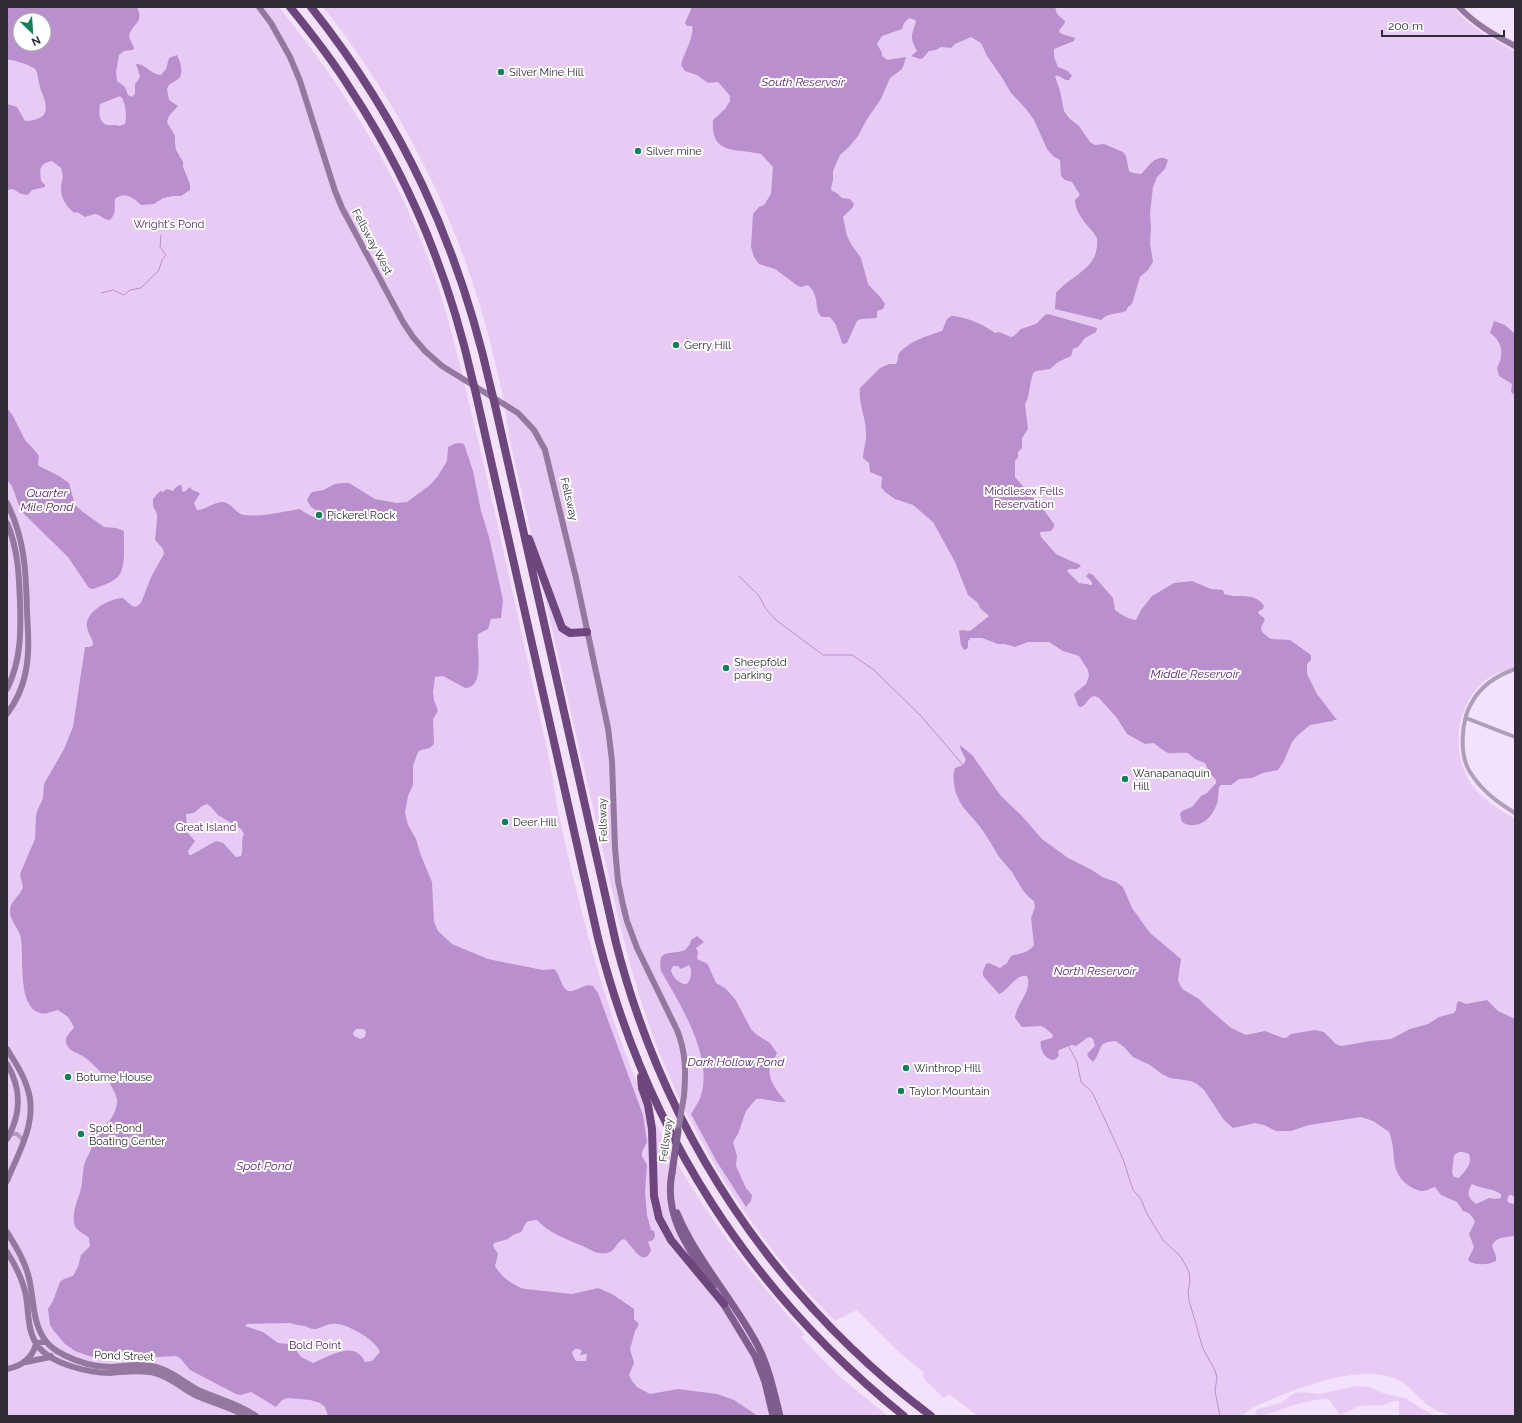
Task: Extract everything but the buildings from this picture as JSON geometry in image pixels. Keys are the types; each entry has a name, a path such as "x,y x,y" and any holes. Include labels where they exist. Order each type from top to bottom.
{"highway":[{"path":"290,7 327,54 356,96 382,140 425,227 443,274 456,316 476,394 598,938 616,1003 639,1064 664,1120 692,1172 724,1223 750,1259 778,1294 818,1338 855,1374 904,1416"},
{"path":"311,7 340,45 373,94 404,146 421,179 442,227 463,283 480,340 618,951 642,1029 670,1097 690,1136 720,1188 780,1272 819,1316 861,1358 894,1387 931,1416"},
{"path":"521,520 562,628 570,633 587,632"},
{"path":"639,1064 642,1088 648,1105 652,1129 654,1196 659,1218 671,1240 724,1304"}],"main road":[{"name":"Fellsway West","path":"259,7 271,23 290,57 300,81 335,191 342,208 403,322 425,351 442,366 512,408 526,420 538,435"},
{"path":"1460,7 1480,25 1515,46"},
{"name":"Fellsway","path":"538,435 545,448 549,461 608,728 611,747 615,848 618,881 627,921 635,943 681,1039 686,1064 684,1096 672,1173 671,1186 674,1218 681,1236 748,1343 765,1382 773,1416"},
{"path":"7,503 18,530 24,556 28,661 20,690 15,702 7,714"},
{"path":"7,523 14,544 19,573 21,633 18,660 7,689"},
{"path":"18,660 28,661"},
{"path":"7,1049 25,1080 30,1095 31,1116 24,1141 7,1178"},
{"path":"7,1064 16,1084 19,1101 16,1120 7,1138"},
{"name":"Fellsway","path":"672,1200 686,1233 757,1345 769,1373 780,1416"},
{"path":"7,1232 20,1253 26,1267 31,1286 36,1322 46,1342 36,1344 32,1354 24,1362 18,1366 7,1368"},
{"path":"7,1252 17,1268 24,1286 31,1332 36,1344 50,1357"},
{"name":"Pond Street","path":"46,1342 54,1349 70,1358 90,1365 109,1367 139,1365 161,1368 196,1388 228,1400 256,1416"},
{"path":"50,1357 54,1349"},
{"path":"24,1362 50,1357"},
{"name":"Pond Street","path":"50,1357 80,1369 95,1372 109,1373 138,1371 155,1373 171,1379 195,1395 226,1406 245,1416"}],"street":[{"path":"1515,669 1497,678 1483,688 1472,702 1466,718 1462,736 1464,756 1469,771 1480,786 1494,799 1515,813"},
{"path":"1466,718 1515,737"},
{"path":"7,1138 12,1134 17,1134 21,1136 24,1141"}],"green space":[{"path":"7,7 279,7 326,70 369,135 388,169 421,240 435,277 454,340 510,580 549,758 559,816 574,880 599,975 619,1037 631,1068 665,1141 685,1176 729,1242 778,1304 805,1335 801,1337 840,1377 888,1416 7,1416"},
{"name":"Middlesex Fells Reservation","path":"323,7 1454,7 1474,27 1515,51 1515,667 1502,671 1489,678 1473,693 1466,705 1462,717 1459,730 1459,744 1460,757 1464,770 1474,788 1490,803 1515,819 1515,1416 1452,1416 1440,1412 1429,1405 1402,1382 1386,1376 1367,1374 1347,1376 1306,1386 1268,1401 1252,1408 1245,1414 1237,1416 978,1416 949,1394 946,1397 943,1397 925,1380 923,1376 924,1373 901,1354 857,1310 835,1321 785,1266 762,1237 720,1174 684,1109 661,1057 641,1000 619,921 561,671 510,441 496,366 480,305 457,239 426,168 389,102 368,69"},
{"path":"1356,1386 1369,1387 1385,1394 1405,1398 1434,1416 1399,1416 1399,1401 1394,1401 1383,1405 1359,1406 1341,1415 1329,1399 1307,1402 1290,1406 1266,1415 1255,1416 1258,1409 1281,1403 1294,1393 1304,1392 1319,1394"}],"water":[{"name":"Wright's Pond","path":"7,7 137,7 139,20 130,32 129,37 134,48 133,50 124,51 119,55 116,72 117,81 125,87 128,95 133,97 135,93 135,84 140,76 136,64 142,65 154,73 161,75 166,69 169,58 177,55 181,66 181,73 177,80 169,85 167,89 169,100 178,106 169,116 167,122 175,136 176,150 183,162 183,167 190,184 190,190 181,196 163,198 154,204 141,205 128,196 122,195 115,199 114,212 110,220 96,214 85,217 77,212 75,213 69,208 61,191 63,176 61,168 52,161 47,162 41,168 41,181 45,187 32,190 28,195 21,194 13,189 7,190 7,104 17,107 25,121 42,117 46,109 45,100 35,69 13,60 7,60","holes":["120,96 126,109 125,124 119,126 104,124 100,116 100,104"]},
{"name":"South Reservoir","path":"692,7 1055,7 1057,14 1065,21 1059,32 1075,38 1074,41 1054,49 1054,57 1058,67 1068,71 1072,76 1069,80 1065,80 1059,76 1055,76 1064,111 1069,118 1079,126 1090,142 1095,145 1104,144 1123,152 1126,156 1129,171 1133,173 1141,174 1156,159 1164,158 1168,160 1165,169 1157,177 1153,187 1150,213 1150,243 1153,262 1148,270 1140,277 1132,304 1126,311 1109,315 1101,320 1055,309 1056,293 1062,286 1090,264 1097,248 1097,238 1080,216 1076,206 1075,200 1080,195 1072,182 1065,180 1061,176 1060,160 1053,156 1047,149 1034,120 1011,93 987,56 981,43 971,37 955,44 951,48 941,47 936,50 929,51 923,58 920,59 911,56 917,51 912,37 916,22 915,20 909,18 904,23 902,29 882,36 877,44 882,56 887,60 906,57 903,67 890,78 881,99 867,119 858,136 840,155 833,171 832,191 837,193 842,198 850,199 854,204 843,217 847,236 861,258 868,284 885,304 883,309 877,311 877,318 861,319 857,321 847,343 842,343 836,325 830,317 822,317 819,314 816,299 808,285 801,287 798,286 775,269 759,264 754,257 751,247 753,214 759,207 764,205 771,194 773,167 761,154 727,148 716,140 713,132 713,120 725,109 730,101 730,96 718,82 708,83 697,75 685,71 681,65 692,35 692,26 687,26 685,23"},
{"name":"Middle Reservoir","path":"1048,314 1097,328 1096,332 1085,338 1078,347 1073,349 1071,356 1058,362 1050,369 1036,371 1033,373 1025,405 1028,429 1022,438 1022,448 1018,452 1018,457 1015,461 1015,477 1054,524 1051,531 1040,532 1041,537 1056,554 1081,566 1077,569 1069,569 1067,571 1079,583 1092,585 1092,582 1086,576 1089,573 1093,575 1113,598 1115,610 1131,619 1136,620 1141,610 1152,596 1174,583 1192,581 1211,589 1223,590 1224,594 1256,598 1264,606 1258,613 1265,619 1261,628 1262,632 1271,639 1290,640 1311,655 1311,660 1307,664 1307,674 1317,694 1337,720 1333,720 1333,722 1310,725 1297,736 1292,742 1284,761 1278,770 1263,773 1252,778 1239,779 1231,785 1221,785 1219,787 1218,801 1214,811 1207,820 1198,825 1182,822 1180,814 1182,811 1192,807 1201,796 1207,793 1216,783 1216,780 1210,773 1205,763 1195,759 1188,753 1168,753 1154,743 1145,744 1127,734 1117,718 1099,698 1095,696 1090,698 1083,706 1078,706 1074,694 1086,684 1089,676 1088,670 1079,656 1063,651 1049,642 1028,642 1015,647 1005,644 998,644 982,638 971,638 968,641 968,648 964,650 961,645 959,631 970,631 989,616 980,608 978,603 968,595 955,562 933,522 913,505 895,499 885,492 881,487 882,477 870,472 869,463 863,458 866,427 860,399 860,388 880,368 889,364 896,364 899,353 910,344 942,331 947,319 951,316 968,319 995,333 999,332 1011,337 1021,329 1036,324"},
{"path":"1494,321 1505,325 1515,334 1515,396 1511,392 1512,384 1499,376 1497,368 1501,358 1501,349 1498,340 1490,333"},
{"name":"Quarter Mile Pond","path":"7,408 13,416 25,440 39,456 39,466 69,483 75,505 104,527 116,528 124,531 123,565 118,576 114,580 93,589 89,588 68,557 22,512 12,486 7,480"},
{"name":"Spot Pond","path":"454,444 464,444 473,471 481,511 489,537 503,600 501,618 491,619 488,629 478,634 479,666 476,681 472,686 465,688 443,676 435,677 433,692 438,711 433,719 434,744 430,748 418,752 413,766 413,785 408,796 405,813 408,825 416,839 432,882 434,922 438,931 452,944 488,959 543,970 554,969 563,986 568,991 588,985 593,986 598,993 643,1115 647,1142 642,1152 642,1156 647,1165 645,1192 647,1215 651,1230 654,1231 655,1236 653,1240 648,1242 651,1250 645,1257 641,1257 624,1239 619,1242 612,1251 599,1253 557,1235 537,1220 530,1221 526,1223 521,1232 508,1239 494,1243 493,1246 498,1254 495,1266 508,1280 525,1289 572,1294 598,1288 612,1294 634,1309 634,1319 639,1324 635,1331 630,1349 634,1363 629,1375 637,1387 650,1394 678,1389 717,1394 734,1400 758,1416 328,1416 325,1407 320,1403 310,1400 288,1398 282,1400 276,1407 251,1392 241,1395 236,1394 190,1370 180,1358 176,1356 157,1357 138,1354 102,1358 89,1356 75,1351 65,1344 50,1325 48,1309 53,1301 60,1282 73,1276 78,1267 81,1255 90,1246 89,1238 75,1226 74,1210 81,1189 85,1164 91,1149 92,1133 96,1128 106,1124 110,1120 116,1109 117,1098 100,1071 89,1060 71,1050 67,1045 67,1037 74,1027 68,1017 58,1010 40,1013 33,1009 28,1002 23,981 21,939 19,932 11,918 10,907 23,887 20,874 35,839 36,815 43,798 44,784 64,749 73,727 85,647 90,647 93,645 88,632 87,621 94,611 111,600 123,598 132,606 136,607 141,603 151,577 164,554 163,549 155,540 157,514 153,506 153,499 160,491 163,492 167,489 173,491 180,485 182,486 182,491 184,492 190,487 192,490 200,494 194,503 197,510 223,502 229,504 244,515 265,515 300,509 308,515 324,518 324,515 311,507 307,500 312,492 323,490 335,484 349,483 375,499 397,503 407,502 430,485 438,476 447,461 448,447","holes":["207,804 218,815 241,829 244,834 241,856 236,857 223,843 216,841 189,855 188,851 195,841 187,832 186,814 194,813 202,806","356,1029 364,1029 366,1032 365,1037 360,1039 354,1036 353,1033","290,1323 314,1329 331,1324 343,1325 362,1334 374,1343 380,1352 372,1361 365,1362 360,1355 348,1351 334,1354 313,1363 301,1357 293,1346 278,1343 263,1332 245,1326 247,1324","575,1349 579,1349 582,1351 580,1355 587,1354 586,1361 576,1361 572,1352"]},
{"name":"North Reservoir","path":"960,745 972,755 1001,796 1021,815 1042,839 1068,858 1123,887 1132,908 1150,933 1181,959 1178,980 1181,987 1199,999 1231,1028 1246,1035 1265,1031 1283,1038 1286,1038 1291,1034 1315,1030 1324,1032 1336,1044 1341,1046 1391,1039 1410,1029 1428,1024 1439,1017 1454,1013 1459,1001 1466,1004 1487,1000 1498,1011 1515,1019 1515,1199 1512,1195 1509,1195 1507,1200 1509,1203 1515,1204 1515,1236 1501,1238 1493,1243 1492,1246 1496,1256 1496,1261 1482,1264 1474,1263 1468,1260 1474,1247 1469,1234 1475,1222 1473,1218 1463,1211 1457,1202 1441,1195 1435,1187 1420,1191 1412,1188 1404,1181 1396,1169 1392,1140 1389,1132 1373,1121 1361,1117 1309,1125 1291,1131 1276,1131 1264,1125 1255,1123 1233,1128 1224,1120 1204,1090 1197,1084 1191,1081 1170,1078 1162,1074 1150,1065 1133,1057 1116,1041 1102,1045 1093,1062 1087,1054 1095,1046 1093,1039 1090,1037 1076,1046 1072,1045 1059,1050 1059,1056 1054,1060 1051,1060 1045,1056 1042,1051 1041,1041 1052,1038 1053,1035 1041,1026 1022,1027 1015,1018 1028,987 1027,976 1019,977 999,994 983,976 983,971 986,964 989,963 1000,968 1007,963 1011,956 1027,951 1034,945 1031,918 1035,907 1034,901 1024,892 1012,872 1000,858 983,831 958,798 954,779 955,768 963,765 966,760","holes":["1459,1152 1469,1154 1470,1158 1468,1167 1459,1178 1454,1177 1452,1173 1454,1155","1472,1184 1498,1192 1501,1194 1501,1198 1489,1198 1476,1204 1471,1200 1469,1195 1469,1190"]},
{"name":"Dark Hollow Pond","path":"697,936 704,942 696,948 698,952 697,959 708,965 716,983 725,988 735,999 751,1029 757,1035 770,1043 777,1053 769,1072 774,1086 786,1102 756,1099 746,1111 738,1134 733,1142 737,1156 736,1166 746,1188 752,1195 751,1201 746,1207 717,1162 691,1114 700,1098 703,1083 703,1066 699,1049 686,1015 661,971 660,963 663,955 685,950 690,944 691,940","holes":["689,965 691,970 690,980 687,984 684,984 677,980 671,970 673,966 678,966 681,969"]}],"waterway":[{"path":"101,293 113,290 124,295 130,290 141,288 159,270 162,260 166,255 160,247 161,235"},
{"path":"739,576 759,596 766,609 776,620 823,655 852,655 874,670 921,716 963,765"},
{"path":"1069,1047 1077,1062 1081,1082 1092,1092 1123,1159 1133,1190 1141,1199 1146,1212 1163,1240 1181,1257 1189,1272 1189,1300 1203,1349 1214,1368 1217,1377 1215,1391 1220,1416"}],"place":[{"name":"Silver Mine Hill","path":"501,72"},
{"name":"Silver mine","path":"638,151"},
{"name":"Gerry Hill","path":"676,345"},
{"name":"Pickerel Rock","path":"319,515"},
{"name":"Sheepfold parking","path":"726,668"},
{"name":"Wanapanaquin Hill","path":"1125,779"},
{"name":"Deer Hill","path":"505,822"},
{"name":"Winthrop Hill","path":"906,1068"},
{"name":"Botume House","path":"68,1077"},
{"name":"Taylor Mountain","path":"901,1091"},
{"name":"Spot Pond Boating Center","path":"81,1134"}],"park label":[{"name":"Great Island","path":"206,827"},
{"name":"Bold Point","path":"315,1345"}]}
